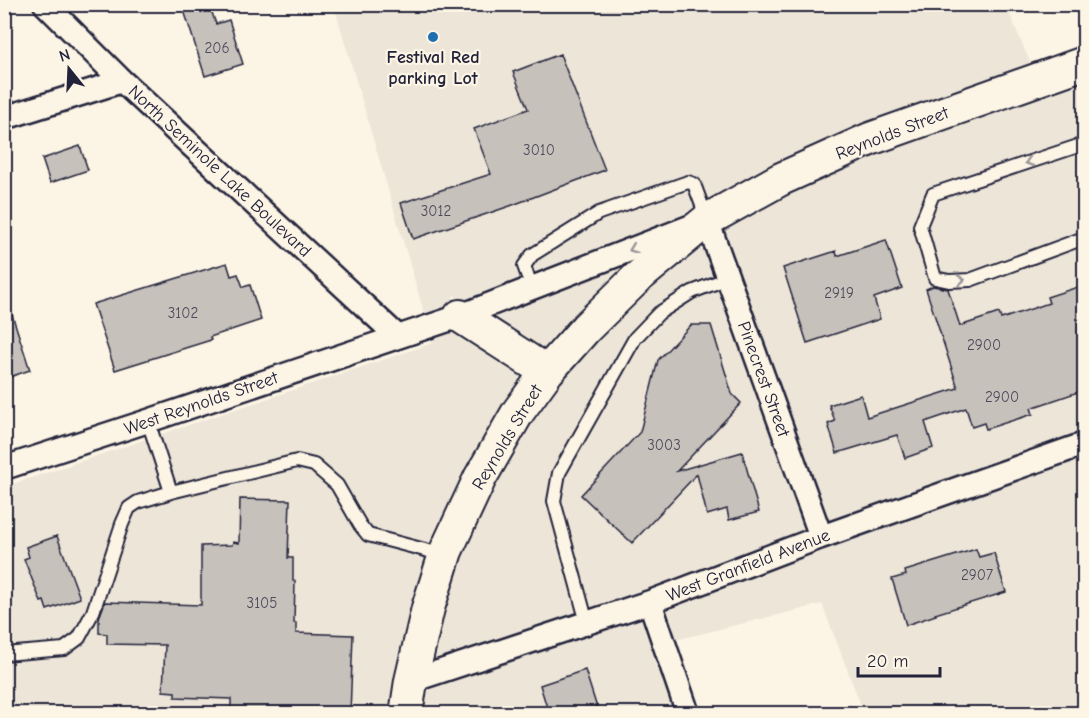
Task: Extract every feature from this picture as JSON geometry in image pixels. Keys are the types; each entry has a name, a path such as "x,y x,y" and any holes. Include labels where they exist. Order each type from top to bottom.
{"main road":[{"name":"Reynolds Street","path":"406,714 411,681 428,608 445,555 480,478 518,412 547,372 586,328 637,278 707,220 782,179 870,138 1084,63"},
{"path":"460,316 547,372"}],"street":[{"name":"North Seminole Lake Boulevard","path":"45,4 122,81 397,336"},
{"path":"4,118 122,81"},
{"name":"Pinecrest Street","path":"707,220 821,537"},
{"name":"Reynolds Street","path":"397,336 460,316 707,220"},
{"name":"West Reynolds Street","path":"4,468 397,336"},
{"name":"West Granfield Avenue","path":"411,681 650,602 821,537 1084,444"},
{"path":"650,602 688,714"}],"lane":[{"path":"1084,144 933,194 920,226 935,278 950,281 970,280 1084,237"},
{"path":"532,288 524,266 532,255 599,213 688,182 694,184 707,220"},
{"path":"587,623 554,501 559,473 635,338 667,307 692,292 728,278"},
{"path":"148,421 171,492"},
{"path":"4,654 64,649 80,638 93,612 122,524 129,508 138,502 297,461 314,465 337,485 368,536 445,555"}],"shaded area":[{"path":"334,5 1006,5 1031,65 864,124 775,164 711,200 709,199 688,213 689,216 626,266 544,353 454,295 441,321 525,376 392,713 13,713 4,682 4,487 433,343"},
{"path":"1084,81 1084,713 864,713 822,604 663,643 696,713 421,714 424,686 442,613 460,558 493,486 530,421 559,382 646,291 716,234 788,193 876,153"}],"building":[{"path":"182,4 209,4 216,24 229,20 243,64 205,76"},
{"path":"560,54 605,170 413,239 401,203 491,174 474,129 528,109 513,72"},
{"path":"80,146 88,170 50,183 42,159"},
{"path":"886,240 902,288 874,298 880,319 807,343 783,268 836,251 837,256"},
{"path":"227,263 231,276 238,274 243,287 250,285 261,320 210,337 211,340 115,370 93,304"},
{"path":"1084,285 1084,390 1031,408 1033,414 986,429 984,423 972,427 966,408 925,422 933,448 905,458 897,435 837,453 828,424 835,421 829,405 861,395 867,417 958,388 926,289 933,286 948,289 960,326 999,313 1001,319 1049,303 1047,297"},
{"path":"9,305 30,370 4,379 4,306"},
{"path":"691,325 711,325 732,394 741,403 677,471 742,452 759,512 729,520 727,509 707,515 697,474 632,543 581,495 640,432 658,360"},
{"path":"240,499 290,500 288,558 293,558 296,633 353,635 350,714 231,714 231,699 175,697 175,692 163,691 165,645 107,644 107,634 99,633 99,618 105,602 201,605 201,546 239,543"},
{"path":"57,536 80,598 47,610 44,601 41,602 24,559 29,557 26,547"},
{"path":"976,549 979,557 994,553 1006,592 906,625 892,579 906,575 905,571"},
{"path":"585,670 599,714 549,714 540,685"}],"place":[{"name":"Festival Red parking Lot","path":"433,37"}]}
